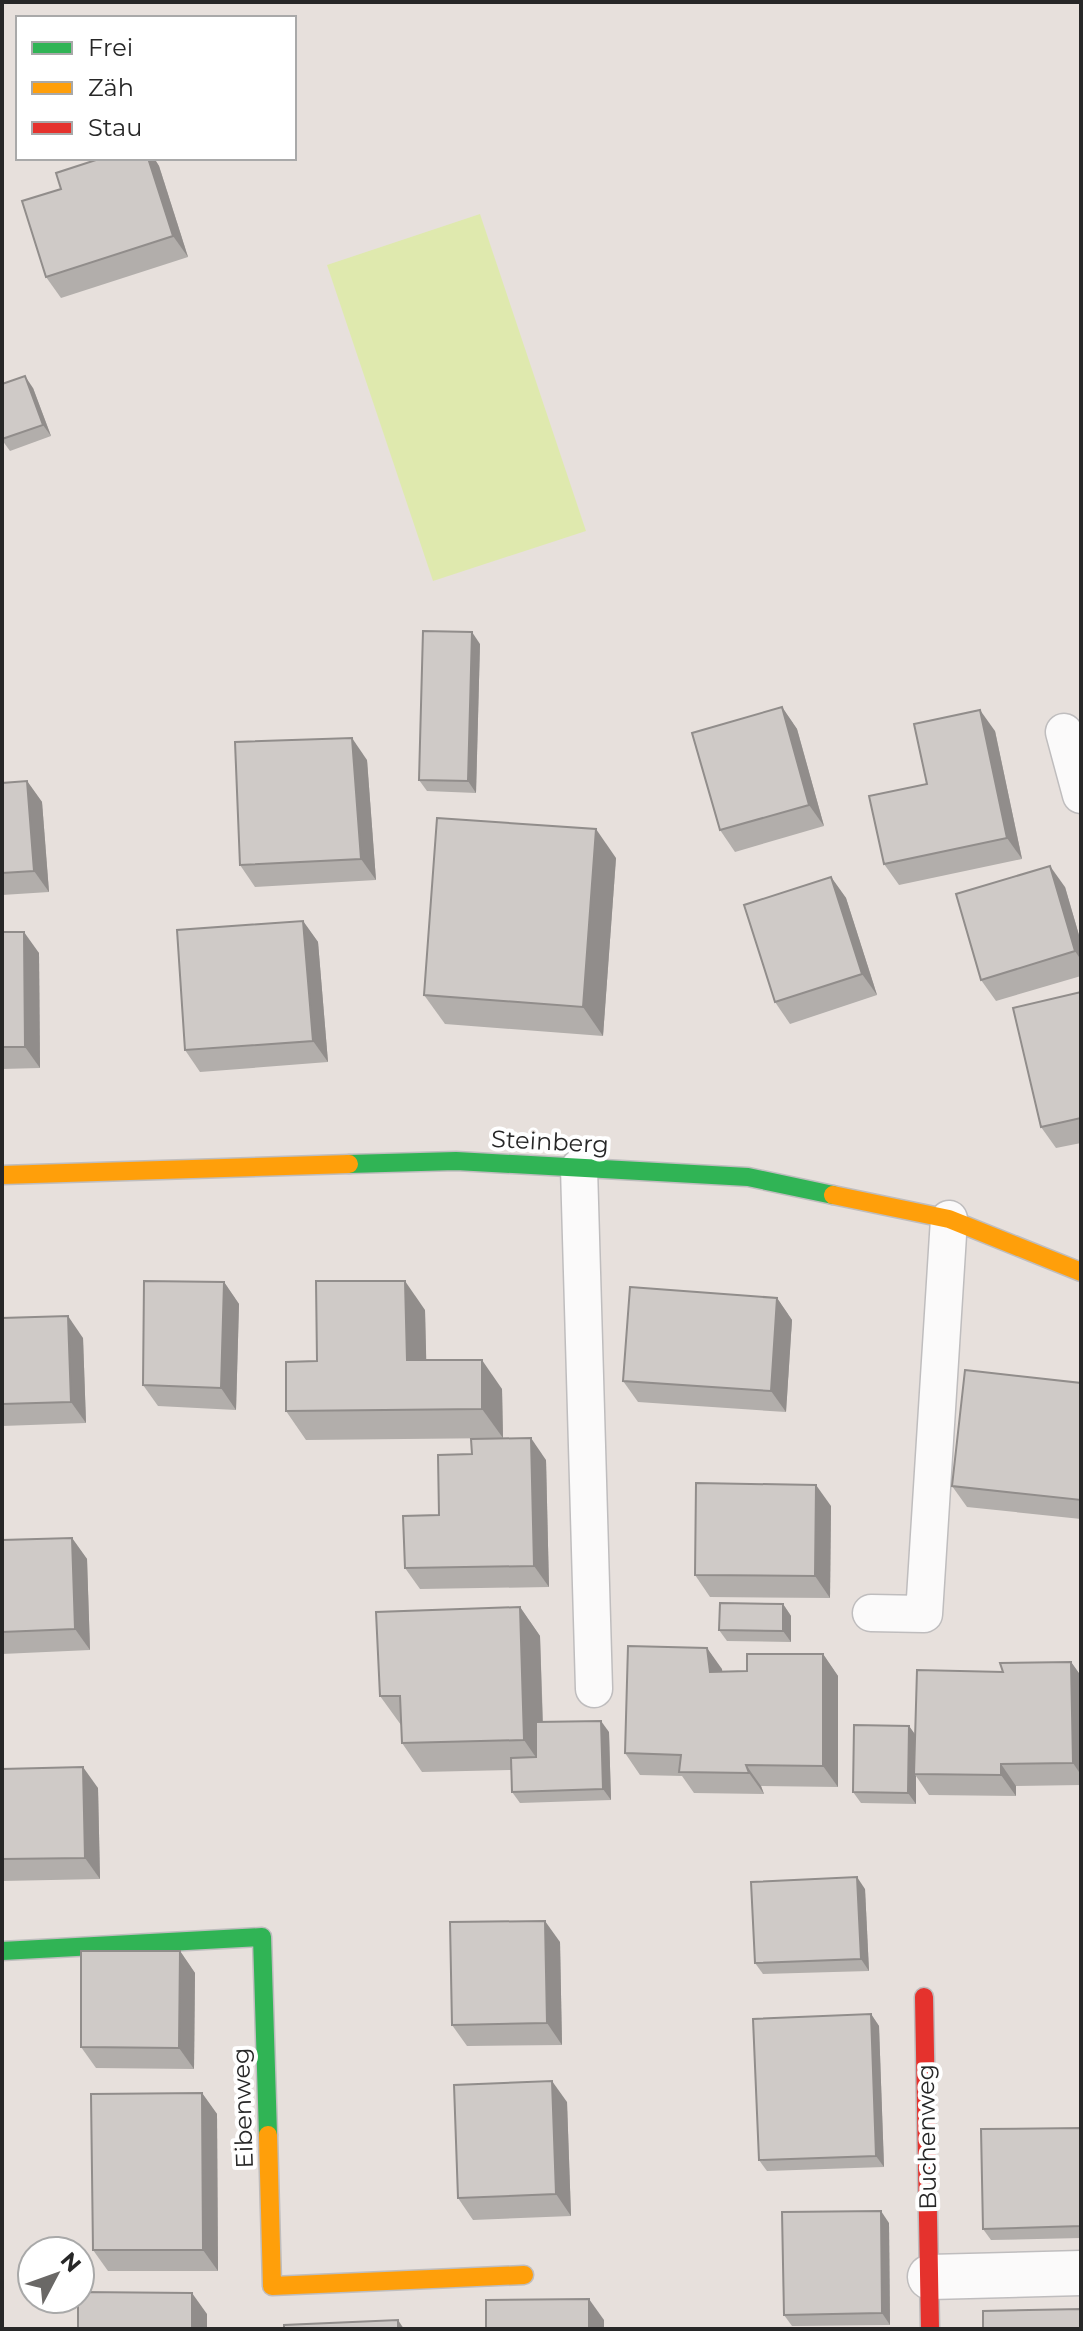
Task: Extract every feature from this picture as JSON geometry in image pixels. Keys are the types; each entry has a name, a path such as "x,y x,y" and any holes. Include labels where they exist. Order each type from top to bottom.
{"street":[{"name":"Steinberg","path":"2,1175 456,1161 748,1177 949,1219 1081,1272"},
{"name":"Eibenweg","path":"2,1951 262,1937 272,2286 524,2275"},
{"name":"Buchenweg","path":"924,1997 930,2329"},
{"path":"930,2277 1081,2273"}],"lane":[{"path":"1064,732 1081,795"},
{"path":"579,1168 594,1689"},
{"path":"871,1613 924,1614 949,1219"}],"green space":[{"path":"480,214 586,531 433,581 327,265"}],"building":[{"path":"96,160 149,160 173,236 46,277 22,201 61,189 56,173"},
{"path":"25,376 43,425 2,439 2,384"},
{"path":"423,631 472,632 468,781 419,780"},
{"path":"782,707 809,805 720,830 692,733"},
{"path":"980,710 1007,838 884,864 869,796 927,784 914,724"},
{"path":"352,738 361,859 240,865 235,742"},
{"path":"27,781 34,871 2,873 2,783"},
{"path":"437,818 596,829 583,1007 424,995"},
{"path":"1050,866 1075,951 981,980 956,894"},
{"path":"831,877 862,974 775,1002 744,905"},
{"path":"303,921 313,1041 185,1050 177,930"},
{"path":"2,932 24,932 25,1047 2,1047"},
{"path":"1081,992 1081,1118 1041,1127 1013,1008"},
{"path":"144,1281 224,1282 221,1388 143,1385"},
{"path":"316,1281 405,1281 407,1360 482,1360 482,1409 286,1411 286,1362 317,1361"},
{"path":"630,1287 777,1298 771,1391 623,1381"},
{"path":"68,1316 71,1402 2,1404 2,1318"},
{"path":"965,1370 1081,1383 1081,1500 952,1486"},
{"path":"531,1438 534,1566 405,1568 403,1516 439,1515 438,1455 472,1454 471,1439"},
{"path":"696,1483 816,1485 815,1576 695,1575"},
{"path":"72,1538 75,1629 2,1632 2,1540"},
{"path":"720,1603 783,1604 783,1631 719,1630"},
{"path":"520,1607 524,1740 402,1743 400,1696 380,1696 376,1612"},
{"path":"628,1646 707,1648 710,1672 747,1671 747,1654 823,1654 823,1766 746,1765 749,1773 679,1772 681,1755 625,1753"},
{"path":"1071,1662 1073,1763 1001,1764 1001,1775 914,1774 917,1670 1003,1672 1000,1663"},
{"path":"601,1721 603,1789 512,1792 511,1758 536,1757 536,1722"},
{"path":"854,1725 909,1726 908,1793 853,1792"},
{"path":"83,1767 85,1858 2,1859 2,1769"},
{"path":"857,1877 861,1959 755,1963 751,1882"},
{"path":"545,1921 547,2023 452,2025 450,1922"},
{"path":"81,1951 180,1951 179,2048 81,2047"},
{"path":"871,2014 876,2156 759,2160 753,2019"},
{"path":"552,2081 556,2194 458,2198 454,2085"},
{"path":"202,2093 203,2250 96,2250 96,2235 93,2235 91,2094"},
{"path":"1081,2128 1081,2226 983,2229 981,2129"},
{"path":"881,2211 882,2313 784,2315 782,2212"},
{"path":"96,2292 192,2293 192,2329 78,2329 78,2315 96,2315"},
{"path":"589,2299 589,2329 486,2329 486,2300"},
{"path":"1081,2309 1081,2329 983,2329 983,2311"},
{"path":"398,2320 398,2329 284,2329 284,2325"}],"traffic: fast":[{"path":"349,1164 456,1161 748,1177 833,1195"},
{"path":"2,1951 262,1937 268,2135"}],"traffic: slow":[{"path":"2,1175 349,1164"},
{"path":"833,1195 949,1219 1081,1272"},
{"path":"268,2135 272,2286 524,2275"}],"traffic: jam":[{"path":"924,1997 930,2329"}]}
